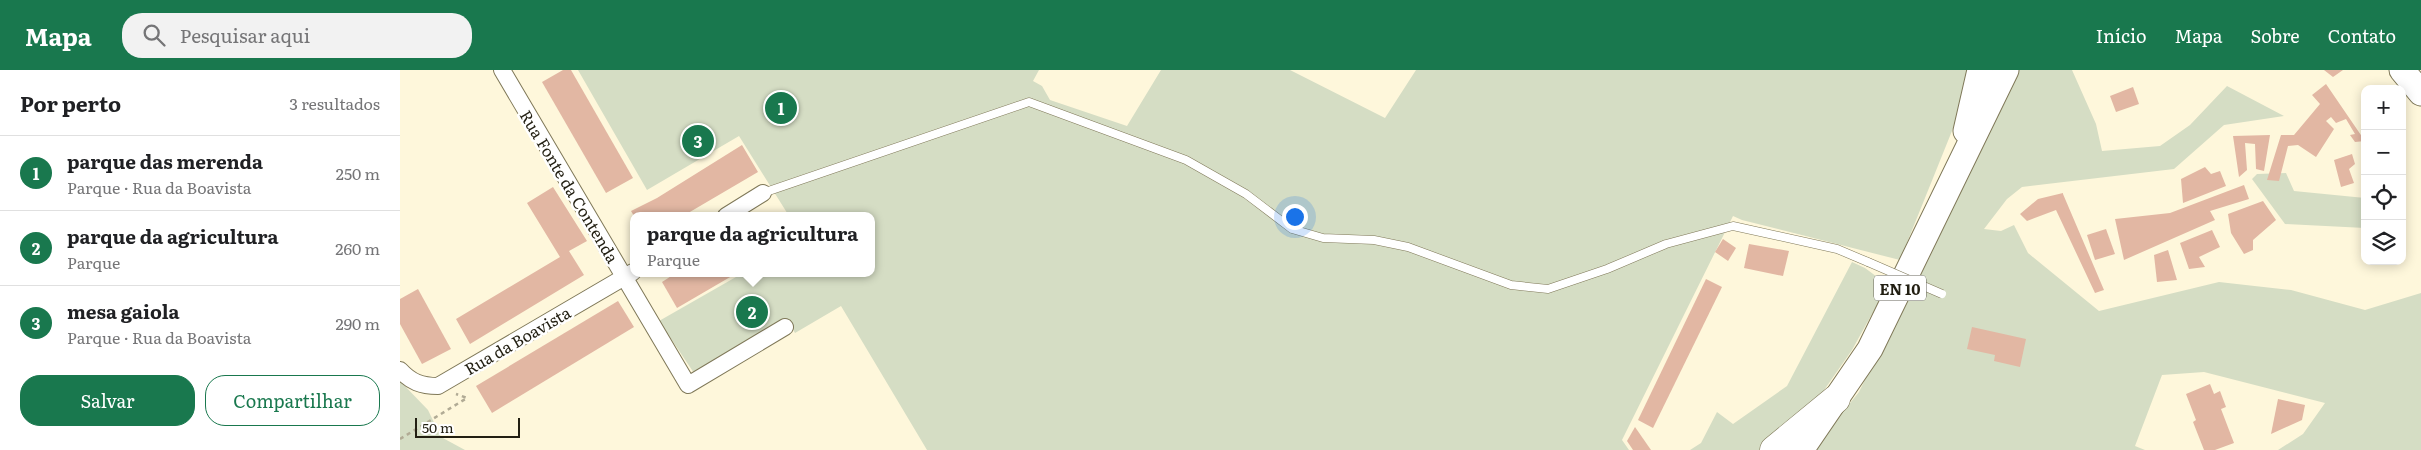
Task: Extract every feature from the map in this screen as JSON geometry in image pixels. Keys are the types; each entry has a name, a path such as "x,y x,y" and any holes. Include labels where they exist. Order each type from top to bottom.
{"highway":[{"path":"1774,450 1836,399"}],"main road":[{"path":"1958,172 1980,70"},
{"name":"EN 10","path":"1801,450 1870,349 1958,172 2006,70"},
{"path":"2402,70 2421,93"}],"street":[{"name":"Rua Fonte da Contenda","path":"502,70 629,275"},
{"path":"732,212 763,193"},
{"name":"Rua da Boavista","path":"438,386 629,275"},
{"name":"Rua Fonte da Contenda","path":"630,277 688,385 785,327"},
{"path":"400,370 408,379 423,386 438,386"}],"lane":[{"path":"763,193 1029,102 1186,160 1246,194 1292,229 1323,238 1374,240 1408,247 1511,285 1548,289 1607,270 1666,244 1733,226 1837,249 1942,294"}],"path":[{"path":"400,439 468,398 438,386"}],"green space":[{"path":"578,70 1039,70 1033,81 1042,86 1050,100 1127,126 1161,70 1290,70 1385,118 1416,70 1969,70 1958,116 1900,260 1742,220 1733,216 1622,440 1629,450 927,450 841,306 795,333 787,319 694,373 659,321 736,277 875,277 875,212 786,212 739,136 647,190"},
{"path":"2017,70 2072,70 2096,124 2102,151 2160,146 2190,125 2227,86 2284,116 2224,125 2174,169 2022,187 2007,199 1984,229 2001,231 2014,225 2028,253 2099,311 2219,282 2291,290 2365,310 2421,293 2421,450 2278,450 2303,434 2325,403 2204,372 2162,375 2135,446 2145,450 1812,450 1859,392"},
{"path":"2286,173 2294,191 2361,198 2361,228 2285,224 2252,179 2257,174"},
{"path":"1852,262 1865,268 1888,285 1852,350 1813,406 1763,450 1690,450 1701,443 1717,412 1733,424 1787,386"},
{"path":"400,381 428,410 441,437 465,450 400,450"}],"building":[{"path":"563,70 571,70 633,178 606,193 542,82"},
{"path":"2324,70 2343,70 2333,77"},
{"path":"2326,84 2361,135 2361,141 2355,142 2350,135 2355,134 2346,119 2336,123 2331,117 2326,121 2334,129 2316,157 2298,145 2288,146 2279,181 2267,180 2281,135 2294,135 2320,104 2312,95"},
{"path":"2133,87 2139,104 2116,112 2110,96"},
{"path":"2270,135 2264,171 2256,169 2255,144 2245,143 2247,170 2239,177 2233,136"},
{"path":"742,145 758,172 690,212 631,211 657,198"},
{"path":"2352,154 2355,164 2349,169 2354,183 2341,187 2334,160"},
{"path":"2205,167 2211,174 2220,171 2226,186 2183,203 2181,179"},
{"path":"2244,185 2249,199 2210,211 2215,220 2124,260 2115,219 2170,213"},
{"path":"553,187 587,241 569,251 584,275 470,344 456,319 560,257 527,203"},
{"path":"2063,193 2104,290 2095,293 2056,210 2027,221 2020,214 2038,199"},
{"path":"2263,201 2276,220 2253,240 2253,250 2244,254 2231,233 2228,214"},
{"path":"2106,229 2115,254 2095,260 2087,235"},
{"path":"2212,230 2220,247 2199,257 2205,267 2189,269 2180,243"},
{"path":"1723,239 1736,248 1728,261 1715,252"},
{"path":"1749,244 1789,251 1783,276 1744,268"},
{"path":"2168,250 2177,280 2157,282 2154,255"},
{"path":"670,277 730,277 677,308 662,282"},
{"path":"1706,279 1722,287 1653,428 1638,420"},
{"path":"418,289 451,349 422,364 400,324 400,299"},
{"path":"618,301 634,327 492,413 476,386"},
{"path":"1972,327 2026,339 2020,367 1994,361 1995,355 1967,349"},
{"path":"2210,384 2214,394 2220,391 2226,407 2221,409 2234,443 2215,450 2204,450 2193,422 2196,420 2186,394"},
{"path":"2278,399 2305,405 2302,420 2271,434"},
{"path":"1635,427 1651,450 1633,450 1627,441"}],"place":[{"name":"parque das merenda","path":"781,108"},
{"name":"mesa gaiola","path":"698,141"},
{"name":"parque da agricultura","path":"752,312"}]}
